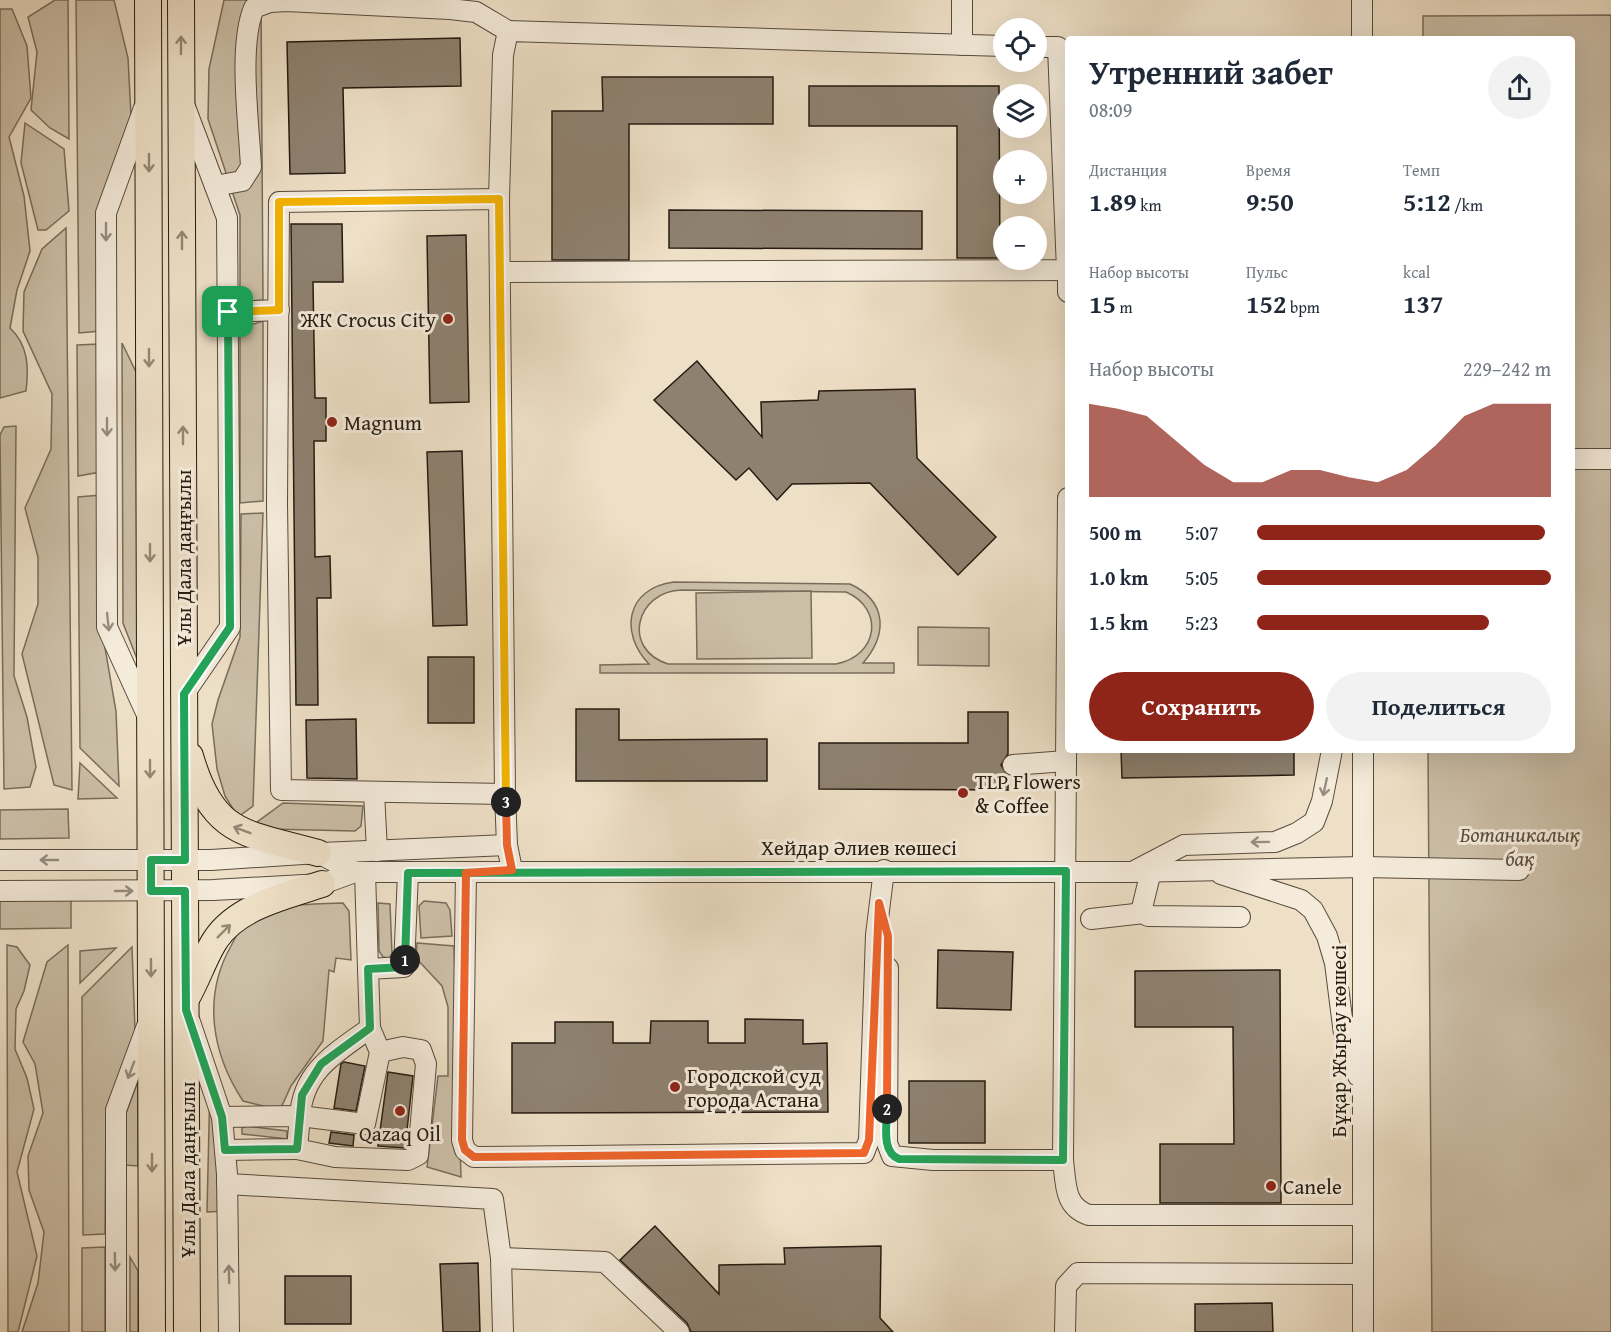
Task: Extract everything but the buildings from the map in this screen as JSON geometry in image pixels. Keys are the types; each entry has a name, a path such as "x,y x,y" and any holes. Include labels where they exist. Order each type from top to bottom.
{"main road":[{"name":"Ұлы Дала даңғылы","path":"148,0 152,1332"},
{"name":"Ұлы Дала даңғылы","path":"181,0 187,1332"},
{"path":"183,727 199,781 216,813 236,830 318,853"},
{"path":"186,1005 216,939 237,918 269,902 321,884"}],"street":[{"path":"962,0 962,45"},
{"path":"1362,0 1362,36"},
{"path":"214,186 242,181 251,167 246,44 248,22 254,8 270,2 476,12 508,31 993,46"},
{"path":"508,31 503,55 499,199 506,794 507,845 512,870"},
{"path":"1047,47 1063,47 1065,158"},
{"path":"148,97 106,213 107,627 150,723"},
{"path":"181,97 227,218 230,627 184,694"},
{"path":"499,199 279,202 277,504 281,790 506,794"},
{"path":"500,272 1065,270"},
{"path":"228,312 279,310"},
{"path":"1575,459 1611,459"},
{"path":"1066,753 1063,1160 1068,1199 1078,1211 1089,1215 1363,1215"},
{"path":"1144,913 1142,872 1184,845 1275,842 1297,833 1314,822 1322,801 1331,753"},
{"name":"Бұқар Жырау көшесі","path":"1363,753 1363,1332"},
{"path":"1013,765 1066,761"},
{"path":"374,792 377,850"},
{"path":"0,860 185,860 507,845"},
{"name":"Хейдар Әлиев көшесі","path":"318,853 360,872"},
{"name":"Хейдар Әлиев көшесі","path":"0,891 185,891 321,884 360,872 884,870 1142,872 1363,867 1519,870"},
{"path":"466,873 462,1140 465,1150 474,1157 864,1153 869,1140 879,903 884,870"},
{"path":"1211,870 1264,890 1301,900 1313,910 1328,936 1335,963 1345,1042 1363,1087"},
{"path":"360,872 370,1028 380,1052 360,1158"},
{"path":"368,969 404,967 408,873"},
{"path":"879,903 888,936 887,1143 892,1156 933,1160 1063,1160"},
{"path":"1090,919 1144,913 1148,916 1240,917"},
{"path":"186,1005 222,1117 227,1184 229,1332"},
{"path":"116,1332 116,1110 151,1015"},
{"path":"297,1149 302,1095 321,1064 370,1028"},
{"path":"225,1150 297,1149 335,1157 408,1160 418,1155 426,1064 421,1050 403,1047 380,1052"},
{"path":"222,1117 300,1116 365,1124"},
{"path":"227,1184 493,1199 501,1258 503,1332"},
{"path":"501,1258 604,1262 679,1332"},
{"path":"1065,1332 1066,1286 1078,1273 1363,1274"}],"green space":[{"path":"55,0 68,0 69,139 50,128 31,110 37,52 28,17"},
{"path":"76,0 114,0 128,58 131,116 121,157 101,331 79,333"},
{"path":"224,0 261,0 263,300 252,301 242,296 240,215 208,119 209,69"},
{"path":"0,9 12,9 27,46 31,98 9,137 24,196 30,251 17,290 10,328 21,342 26,356 26,391 0,398"},
{"name":"Ботаникалық бақ","path":"1611,15 1611,1332 1432,1332 1428,753 1575,753 1575,36 1423,36 1423,16"},
{"path":"25,123 64,149 69,211 46,230 38,230 21,163"},
{"path":"66,228 72,790 54,785 22,654 38,604 38,557 25,508 51,449 52,394 23,331 24,292 42,249"},
{"path":"263,321 263,501 240,503 240,337 242,328"},
{"path":"122,343 137,374 139,664 123,623"},
{"path":"99,344 100,472 78,476 77,345"},
{"path":"16,426 14,676 27,717 36,767 30,787 4,789 0,435 4,427"},
{"path":"101,495 101,625 116,711 119,786 80,748 78,497"},
{"path":"263,513 253,806 238,817 225,796 217,769 212,724 240,637 241,514"},
{"path":"674,582 850,584 871,599 880,619 877,641 863,663 894,663 894,673 600,673 600,665 649,664 639,652 634,639 631,626 632,614 637,602 658,586","holes":["682,590 846,592 867,609 871,620 871,631 868,642 861,652 836,664 668,664 653,657 644,646 640,634 640,622 645,610 654,600 666,593"]},
{"path":"811,591 812,658 697,659 696,593"},
{"path":"918,627 989,628 989,666 918,665"},
{"path":"80,763 117,798 78,799"},
{"path":"283,803 363,806 361,826 355,831 268,829 253,825"},
{"path":"68,809 69,838 0,839 0,810"},
{"path":"71,899 71,928 0,929 0,900"},
{"path":"424,901 446,903 450,910 452,936 421,938 419,906"},
{"path":"343,903 349,911 351,960 336,958 334,972 329,970 323,1041 291,1086 280,1110 243,1101 224,1064 214,1025 216,985 222,965 241,927 258,916 282,908 305,904"},
{"path":"378,903 390,904 392,954 389,958 383,957 379,951"},
{"path":"417,943 454,946 461,1177 427,1167 438,1076 448,1076 448,1007 442,986 416,958"},
{"path":"7,945 17,947 30,965 24,991 16,1009 15,1049 27,1078 34,1109 17,1172 37,1256 18,1332 8,1332"},
{"path":"68,945 69,1332 22,1332 38,1283 44,1232 29,1190 28,1156 43,1113 35,1064 23,1042 47,962"},
{"path":"132,947 135,1031 106,1108 105,1234 83,1235 82,997"},
{"path":"116,948 80,983 80,951"},
{"path":"138,1081 138,1166 125,1165 125,1116"},
{"path":"210,1083 228,1211 207,1212"},
{"path":"246,1126 287,1131 287,1139 242,1134 242,1128"},
{"path":"105,1247 105,1332 82,1332 82,1248"},
{"path":"130,1257 138,1271 138,1332 130,1332"}],"place":[{"name":"ЖК Crocus City","path":"448,319"},
{"name":"Magnum","path":"332,422"},
{"name":"TLP Flowers & Coffee","path":"963,793"},
{"name":"Городской суд города Астана","path":"675,1087"},
{"name":"Qazaq Oil","path":"400,1111"},
{"name":"Canele","path":"1271,1186"}],"route":[{"path":"228,312 230,627 184,694 185,860 151,860 151,891 185,891 186,1010 222,1117 225,1150 297,1149 302,1095 321,1064 370,1028 368,969 404,967 408,873 512,870 1066,871 1063,1160 933,1160 899,1159 892,1156 887,1143 888,936 879,903 869,1140 864,1153 474,1157 465,1150 462,1140 466,873 512,870 507,845 506,794 499,199 279,202 279,310 228,312"}]}
